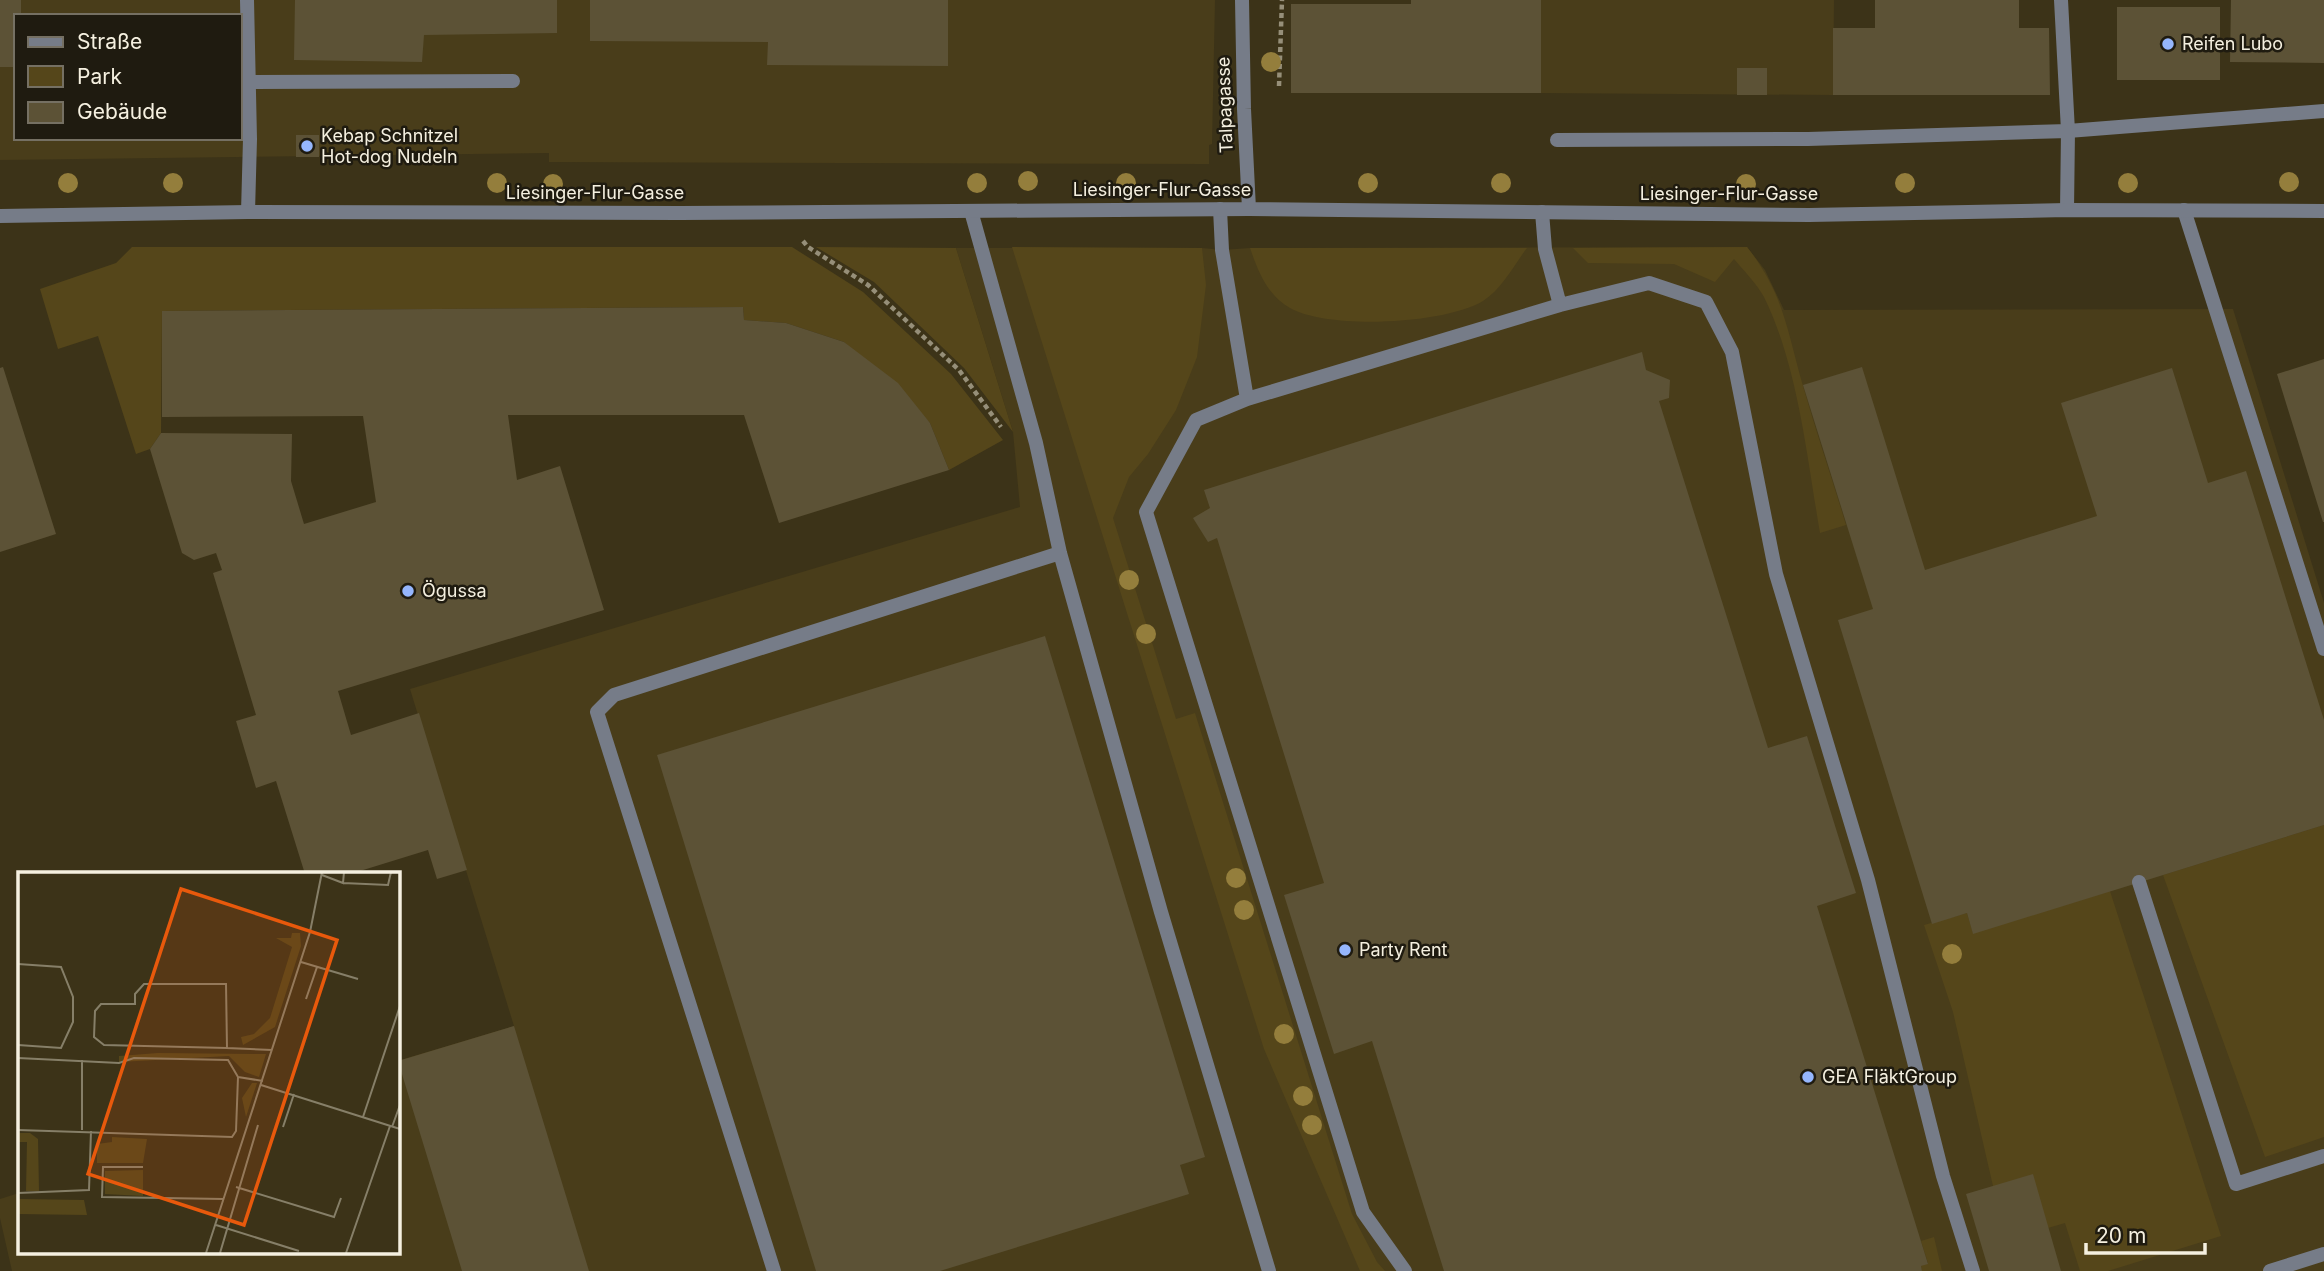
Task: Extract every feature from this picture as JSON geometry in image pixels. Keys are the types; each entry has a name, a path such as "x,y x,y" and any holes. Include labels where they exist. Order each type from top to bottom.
{"street":[{"path":"247,0 248,212"},
{"name":"Talpagasse","path":"1242,0 1249,209"},
{"path":"2061,0 2067,131 2067,210"},
{"path":"249,82 513,81"},
{"path":"1557,140 1808,139 2067,131 2324,111"},
{"path":"1220,209 1222,250 1247,399"},
{"name":"Liesinger-Flur-Gasse","path":"0,216 248,212 1220,209 1809,215 2067,210 2324,211"},
{"path":"2184,210 2324,649"},
{"path":"971,211 1036,443 1060,553 1161,912 1269,1271"},
{"path":"1542,212 1545,249 1560,304"},
{"path":"1405,1271 1363,1212 1146,512 1196,420 1247,399 1560,304 1649,283 1706,302 1732,352 1776,574 1868,880 1943,1175 1973,1271"},
{"path":"774,1271 597,712 614,695 1060,553"},
{"path":"2139,882 2236,1184 2324,1156"},
{"path":"2270,1271 2324,1254"}],"path":[{"path":"1279,86 1282,0"},
{"path":"802,240 808,247 868,285 958,370 1008,436 1036,443"}],"shaded area":[{"path":"0,0 1215,0 1212,144 1209,145 1209,164 549,162 549,153 0,160"},
{"path":"1541,0 1834,0 1833,95 1541,93"},
{"path":"1747,247 1765,270 1784,310 2233,309 2324,603 2324,1271 12,1271 0,1218 0,1199 18,1193 18,1254 399,1254 399,1060 514,1026 410,689 1020,507 1013,432 956,248"}],"green space":[{"path":"132,247 792,247 863,292 951,374 1003,440 949,470 930,423 844,342 786,323 744,320 743,307 162,311 161,433 150,449 136,454 98,336 58,349 40,289 116,263"},
{"path":"816,247 956,248 1013,432 964,368 874,282"},
{"path":"1012,247 1202,248 1206,285 1197,357 1176,410 1148,454 1129,477 1113,518 1176,719 1195,713 1352,1214 1377,1262 1385,1271 1360,1271 1264,1049"},
{"path":"1747,247 1769,281 1783,313 1846,525 1820,533 1800,413 1785,352 1764,297 1734,259 1715,282 1674,264 1588,263 1573,248"},
{"path":"1250,248 1527,248 1490,296 1465,309 1416,319 1358,322 1308,315 1282,303 1264,282"},
{"path":"2324,825 2324,1137 2265,1157 2163,875"},
{"path":"2110,891 2221,1236 2108,1271 2080,1271 2065,1223 2048,1228 1993,1186 1953,1012 1924,925 1967,913 1973,933"},
{"path":"1934,1237 1942,1271 1922,1271 1921,1266 1928,1263 1921,1241"}],"building":[{"path":"0,0 21,0 21,14 14,14 14,67 0,67"},
{"path":"295,0 557,0 557,33 424,35 422,62 294,60"},
{"path":"590,0 948,0 948,66 767,65 768,42 590,41"},
{"path":"1411,0 1541,0 1541,93 1291,93 1291,4 1411,4"},
{"path":"1875,0 2019,0 2019,28 2049,28 2050,95 1833,95 1833,28 1875,28"},
{"path":"2231,0 2324,0 2324,63 2230,62"},
{"name":"Reifen Lubo","path":"2117,7 2220,7 2220,80 2117,80"},
{"path":"1737,68 1767,68 1767,95 1737,95"},
{"name":"Kebap Schnitzel Hot-dog Nudeln","path":"296,135 319,135 319,157 296,157"},
{"name":"Ögussa","path":"743,307 744,320 786,323 844,342 898,383 930,423 949,470 779,523 744,415 508,415 517,480 560,466 604,610 338,691 351,735 419,713 467,870 437,879 428,850 360,872 304,872 276,781 256,788 236,721 256,715 213,573 222,570 216,553 194,560 182,553 150,449 161,433 292,434 291,481 304,524 376,502 363,416 162,417 162,311"},
{"path":"1642,352 1646,370 1670,380 1669,398 1659,401 1768,748 1807,736 1856,893 1817,906 1928,1264 1921,1266 1922,1271 1444,1271 1372,1041 1334,1054 1284,895 1324,883 1217,538 1208,542 1193,518 1210,508 1204,490"},
{"path":"2324,359 2324,522 2323,522 2277,374"},
{"path":"3,367 56,534 0,552 0,368"},
{"path":"1862,367 1925,570 2097,516 2061,403 2172,368 2208,483 2246,471 2324,720 2324,825 1973,934 1967,913 1932,924 1838,620 1873,609 1803,385"},
{"path":"1045,636 1205,1157 1180,1165 1189,1194 940,1271 816,1271 657,755"},
{"path":"514,1026 589,1271 462,1271 399,1061"},
{"path":"2033,1174 2061,1271 1989,1271 1966,1194"}],"place":[{"name":"Reifen Lubo","path":"2168,44"},
{"name":"Kebap Schnitzel Hot-dog Nudeln","path":"307,146"},
{"name":"Ögussa","path":"408,591"},
{"name":"Party Rent","path":"1345,950"},
{"name":"GEA FläktGroup","path":"1808,1077"}]}
